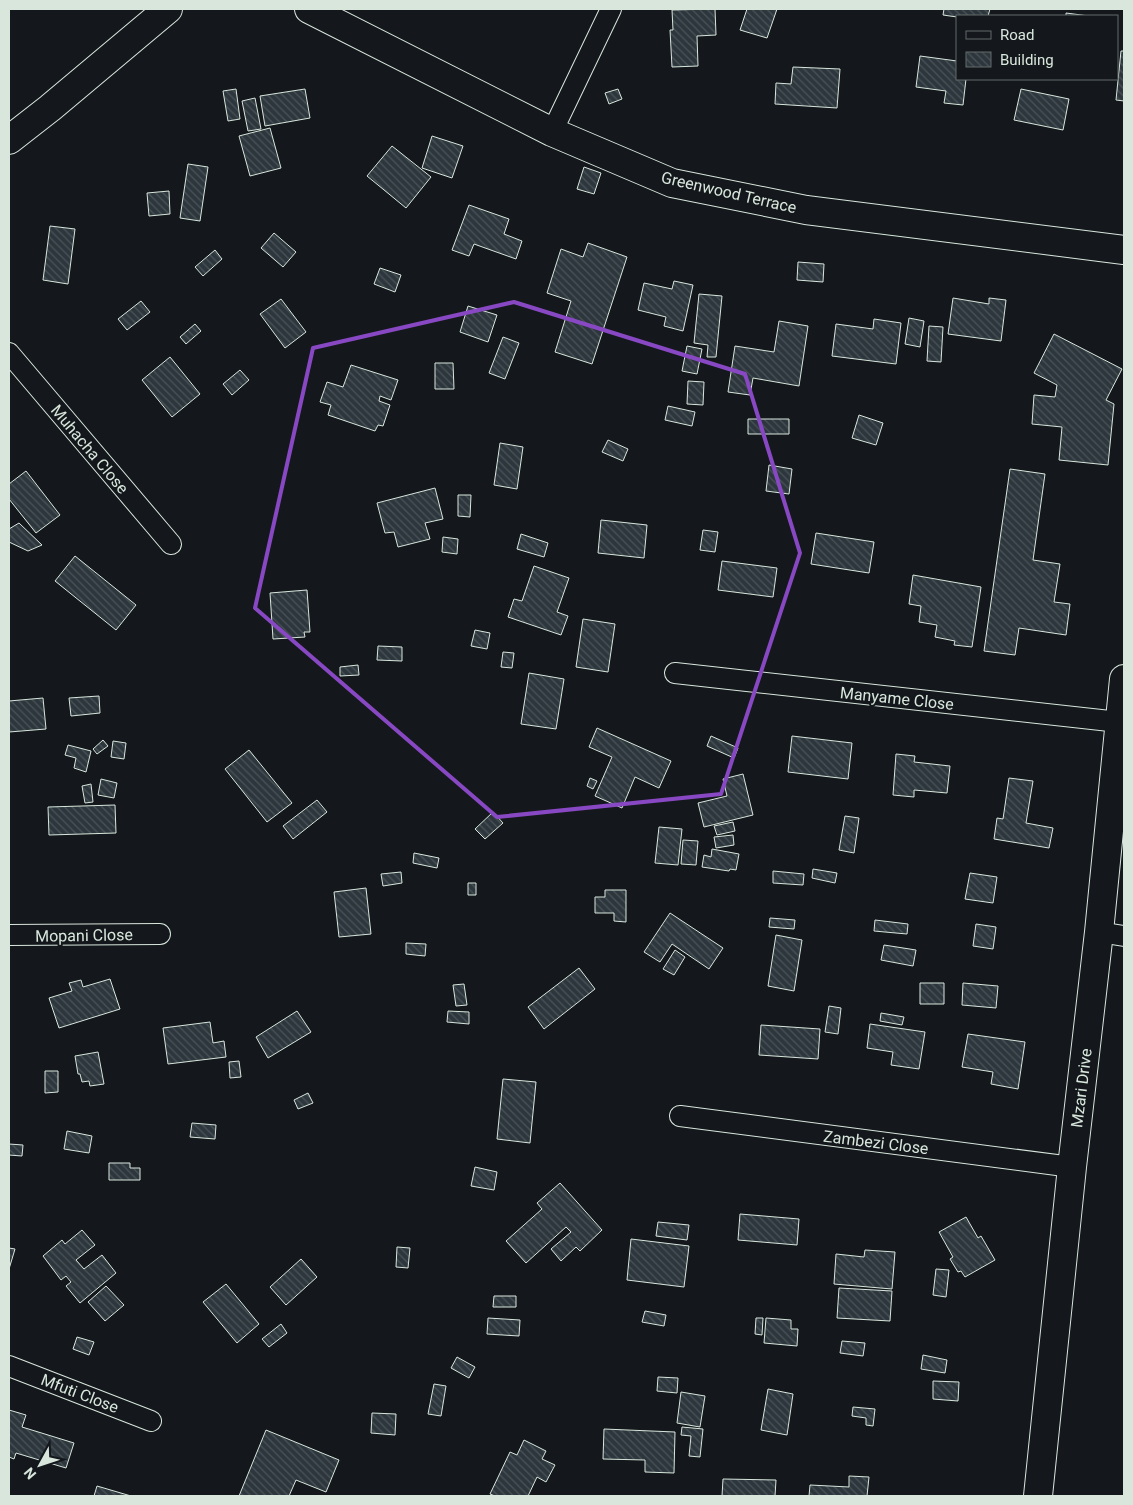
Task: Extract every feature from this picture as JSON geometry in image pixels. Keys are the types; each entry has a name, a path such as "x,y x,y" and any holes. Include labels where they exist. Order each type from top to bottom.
{"street":[{"path":"9,140 168,9"},
{"name":"Greenwood Terrace","path":"309,9 552,132 672,183 806,210 1124,250"},
{"path":"552,132 610,9"},
{"name":"Muhacha Close","path":"9,353 171,544"},
{"name":"Manyame Close","path":"675,673 1119,722"},
{"name":"Mzari Drive","path":"1038,1496 1072,1167 1112,934 1119,722 1124,679"},
{"name":"Mopani Close","path":"9,935 160,934"},
{"name":"Zambezi Close","path":"680,1116 1072,1167"},
{"name":"Mfuti Close","path":"9,1366 151,1421"}],"highlighted area":[{"path":"514,302 745,374 800,553 721,794 497,817 255,608 313,348"}],"building":[{"path":"715,9 716,35 697,36 698,66 672,67 670,30 673,30 672,10"},
{"path":"747,9 777,9 767,38 740,30"},
{"path":"944,9 990,9 988,15 956,15 956,17 943,15"},
{"path":"1121,51 1124,51 1124,101 1116,100"},
{"path":"920,56 956,61 956,80 966,80 963,105 944,103 946,91 916,87"},
{"path":"793,67 840,69 837,108 775,104 776,83 791,84"},
{"path":"236,89 240,119 228,121 223,91"},
{"path":"305,89 310,118 265,126 260,96"},
{"path":"618,89 622,99 609,104 605,93"},
{"path":"1021,89 1069,99 1063,130 1014,120"},
{"path":"255,98 261,129 248,131 242,101"},
{"path":"270,128 281,168 250,176 239,136"},
{"path":"432,136 463,146 452,178 422,168"},
{"path":"392,146 431,177 406,208 367,176"},
{"path":"188,164 208,167 200,221 180,218"},
{"path":"584,167 601,173 594,194 577,189"},
{"path":"169,191 170,214 149,216 147,193"},
{"path":"469,205 509,219 504,234 522,241 516,259 474,244 469,256 452,250"},
{"path":"50,226 75,229 68,284 43,280"},
{"path":"274,233 296,252 283,267 261,248"},
{"path":"588,243 627,257 592,364 555,352 571,301 547,293 561,249 583,257"},
{"path":"215,250 222,259 203,276 195,267"},
{"path":"798,262 824,264 823,282 797,280"},
{"path":"380,268 401,275 395,292 374,284"},
{"path":"674,281 693,285 683,331 664,326 666,317 638,310 644,283 672,289"},
{"path":"699,294 722,296 716,357 707,357 708,345 694,343"},
{"path":"953,298 989,304 989,298 1006,300 1001,341 948,334"},
{"path":"281,299 306,332 285,348 260,314"},
{"path":"141,301 150,312 127,330 118,319"},
{"path":"468,306 497,315 488,342 460,332"},
{"path":"909,318 924,321 920,347 905,344"},
{"path":"874,319 901,323 896,364 832,356 836,324 873,329"},
{"path":"779,321 808,326 799,386 753,378 750,395 728,392 735,346 774,352"},
{"path":"195,324 201,331 186,344 180,337"},
{"path":"929,326 943,327 941,362 927,361"},
{"path":"1054,334 1122,369 1106,400 1114,404 1108,465 1059,460 1062,427 1032,424 1034,395 1055,397 1057,385 1034,373"},
{"path":"503,337 519,343 505,379 489,373"},
{"path":"687,346 702,349 697,374 682,371"},
{"path":"170,357 200,394 172,417 142,380"},
{"path":"435,363 453,363 454,389 435,389"},
{"path":"351,365 398,380 391,400 380,396 379,401 390,405 383,426 378,425 375,431 328,415 331,405 320,402 327,382 343,387"},
{"path":"240,370 249,380 232,395 223,384"},
{"path":"688,381 704,382 703,405 687,404"},
{"path":"668,406 695,412 692,426 665,420"},
{"path":"859,415 883,423 876,445 852,438"},
{"path":"748,419 789,419 789,434 748,434"},
{"path":"608,440 628,449 623,461 602,452"},
{"path":"500,443 523,447 517,489 494,485"},
{"path":"769,465 792,469 789,494 766,491"},
{"path":"1010,469 1045,474 1033,560 1060,564 1054,602 1070,604 1066,635 1019,628 1015,655 984,651"},
{"path":"26,471 60,515 36,533 9,499 9,484"},
{"path":"435,488 443,519 425,523 430,539 398,547 394,532 385,533 377,503"},
{"path":"458,495 471,495 470,517 458,516"},
{"path":"601,520 647,525 644,558 598,553"},
{"path":"19,523 42,545 28,551 9,542 9,529"},
{"path":"703,530 718,532 715,552 700,550"},
{"path":"816,533 874,542 869,573 811,564"},
{"path":"521,534 548,543 544,557 517,549"},
{"path":"443,537 458,539 457,554 442,552"},
{"path":"75,556 136,605 116,630 55,581"},
{"path":"722,561 777,568 773,597 718,590"},
{"path":"534,566 569,578 557,612 568,616 561,635 508,617 514,599 522,601"},
{"path":"913,575 981,587 972,647 954,645 955,641 935,637 937,625 919,622 921,606 909,604"},
{"path":"307,590 310,632 304,632 305,637 273,639 270,593"},
{"path":"583,619 615,624 608,672 576,667"},
{"path":"475,630 490,633 487,649 471,646"},
{"path":"378,646 402,647 402,661 377,660"},
{"path":"503,652 514,653 512,668 501,667"},
{"path":"358,665 359,675 340,676 340,667"},
{"path":"529,673 564,679 556,729 521,724"},
{"path":"99,696 100,713 71,716 69,698"},
{"path":"43,698 46,729 9,732 9,701"},
{"path":"597,728 671,761 659,788 635,777 622,808 595,796 612,757 589,747"},
{"path":"711,736 738,748 734,758 707,746"},
{"path":"792,736 852,743 848,779 788,772"},
{"path":"103,740 108,746 97,754 93,749"},
{"path":"113,741 126,743 124,759 111,757"},
{"path":"68,745 91,751 86,772 74,768 76,758 65,755"},
{"path":"249,750 292,803 267,822 225,769"},
{"path":"896,754 915,756 914,762 950,766 947,793 914,790 914,797 893,795"},
{"path":"743,774 753,815 704,827 698,803 727,796 723,779"},
{"path":"590,778 597,781 593,789 587,786"},
{"path":"1009,778 1033,781 1026,823 1053,828 1049,848 994,839 997,818 1003,819"},
{"path":"101,779 117,783 114,798 98,795"},
{"path":"91,784 93,802 85,803 82,786"},
{"path":"317,800 327,812 293,839 283,826"},
{"path":"115,805 116,833 49,835 48,807"},
{"path":"493,812 503,823 485,839 475,829"},
{"path":"845,816 859,818 854,853 839,850"},
{"path":"733,822 735,831 717,835 714,826"},
{"path":"659,827 682,829 678,865 655,863"},
{"path":"733,835 734,845 716,848 714,837"},
{"path":"683,840 698,841 696,865 681,864"},
{"path":"712,849 739,854 736,870 730,869 729,871 702,867 704,855 711,857"},
{"path":"414,853 439,858 437,868 413,863"},
{"path":"813,869 837,873 835,883 812,878"},
{"path":"773,871 804,874 803,885 773,883"},
{"path":"401,872 402,883 383,886 381,874"},
{"path":"970,873 997,877 993,903 965,899"},
{"path":"468,883 476,883 476,895 468,895"},
{"path":"366,888 371,934 339,937 334,892"},
{"path":"605,890 626,890 626,922 614,921 614,913 595,913 595,897 605,897"},
{"path":"670,913 723,948 709,969 672,944 660,962 644,952"},
{"path":"770,918 795,920 794,929 769,927"},
{"path":"875,920 908,924 907,934 874,931"},
{"path":"976,924 996,927 993,949 973,946"},
{"path":"776,935 802,940 794,991 768,986"},
{"path":"406,943 426,944 425,956 406,954"},
{"path":"884,945 916,950 913,966 881,960"},
{"path":"675,950 685,957 674,975 663,969"},
{"path":"579,968 595,989 544,1029 528,1007"},
{"path":"110,979 120,1009 59,1028 49,998 72,991 69,983 81,980 83,987"},
{"path":"920,983 944,983 944,1004 920,1004"},
{"path":"963,983 998,986 996,1008 962,1005"},
{"path":"464,984 467,1005 456,1006 453,985"},
{"path":"829,1006 841,1008 838,1034 825,1032"},
{"path":"297,1011 311,1032 268,1058 256,1037"},
{"path":"448,1011 469,1012 469,1024 447,1022"},
{"path":"881,1013 904,1017 902,1025 880,1021"},
{"path":"210,1022 213,1043 224,1041 226,1057 168,1064 163,1028"},
{"path":"870,1024 925,1032 919,1069 891,1065 893,1052 867,1048"},
{"path":"761,1025 820,1029 818,1059 759,1055"},
{"path":"968,1034 1025,1042 1018,1089 991,1084 993,1072 962,1067"},
{"path":"98,1052 104,1084 90,1086 89,1081 82,1082 80,1074 78,1074 75,1056"},
{"path":"239,1061 241,1077 230,1078 229,1062"},
{"path":"45,1071 58,1071 58,1092 45,1093"},
{"path":"503,1079 536,1082 530,1143 497,1139"},
{"path":"308,1093 313,1103 298,1109 294,1100"},
{"path":"192,1123 216,1125 215,1139 190,1137"},
{"path":"67,1131 92,1136 89,1153 64,1149"},
{"path":"9,1144 23,1145 22,1156 9,1155"},
{"path":"109,1163 130,1163 130,1168 140,1168 140,1180 109,1180"},
{"path":"475,1167 497,1172 494,1190 471,1186"},
{"path":"560,1183 602,1230 580,1251 576,1247 561,1261 551,1249 571,1232 566,1227 526,1263 506,1241 542,1209 537,1203"},
{"path":"740,1214 799,1219 797,1245 738,1240"},
{"path":"966,1217 978,1238 981,1236 995,1260 965,1277 961,1271 958,1272 950,1259 953,1257 939,1232"},
{"path":"658,1222 689,1225 687,1240 656,1236"},
{"path":"82,1230 95,1245 76,1260 84,1269 102,1255 116,1273 80,1303 66,1286 71,1282 66,1276 61,1280 43,1256 62,1240 65,1244"},
{"path":"631,1239 689,1246 684,1287 627,1280"},
{"path":"397,1247 410,1248 408,1268 396,1267"},
{"path":"9,1248 15,1249 9,1269"},
{"path":"865,1250 895,1252 892,1289 834,1284 836,1254 864,1257"},
{"path":"301,1259 317,1277 286,1305 270,1287"},
{"path":"936,1269 949,1270 946,1297 933,1295"},
{"path":"226,1284 259,1324 237,1343 203,1302"},
{"path":"106,1286 124,1305 105,1321 88,1302"},
{"path":"839,1288 892,1291 890,1321 837,1318"},
{"path":"494,1296 516,1296 516,1307 493,1307"},
{"path":"645,1311 666,1315 664,1326 642,1322"},
{"path":"488,1318 520,1320 519,1336 487,1334"},
{"path":"756,1318 763,1318 762,1335 755,1334"},
{"path":"766,1318 791,1320 791,1329 798,1329 797,1346 764,1343"},
{"path":"281,1324 287,1333 269,1347 262,1339"},
{"path":"77,1337 94,1342 89,1355 73,1349"},
{"path":"842,1341 865,1343 863,1356 840,1353"},
{"path":"923,1355 947,1360 945,1373 921,1369"},
{"path":"457,1357 475,1367 469,1378 451,1368"},
{"path":"658,1377 678,1378 677,1393 657,1391"},
{"path":"933,1381 959,1382 958,1401 933,1399"},
{"path":"434,1384 446,1386 441,1416 428,1414"},
{"path":"768,1389 793,1394 787,1435 761,1430"},
{"path":"681,1392 705,1396 700,1427 677,1423"},
{"path":"853,1407 875,1409 873,1426 866,1425 866,1418 852,1416"},
{"path":"9,1410 26,1415 22,1427 74,1443 66,1468 16,1453 14,1459 9,1457"},
{"path":"372,1413 396,1414 395,1435 371,1433"},
{"path":"682,1427 703,1429 700,1457 689,1456 691,1436 681,1435"},
{"path":"604,1429 675,1432 674,1473 645,1472 645,1460 603,1459"},
{"path":"266,1430 339,1460 326,1492 296,1480 289,1496 239,1496"},
{"path":"524,1440 546,1451 542,1459 555,1465 546,1482 537,1477 528,1496 495,1496 490,1494 510,1452 517,1455"},
{"path":"849,1476 869,1477 867,1496 809,1496 810,1485 849,1487"},
{"path":"723,1479 776,1480 775,1496 722,1496"},
{"path":"97,1486 131,1496 94,1496"}]}
